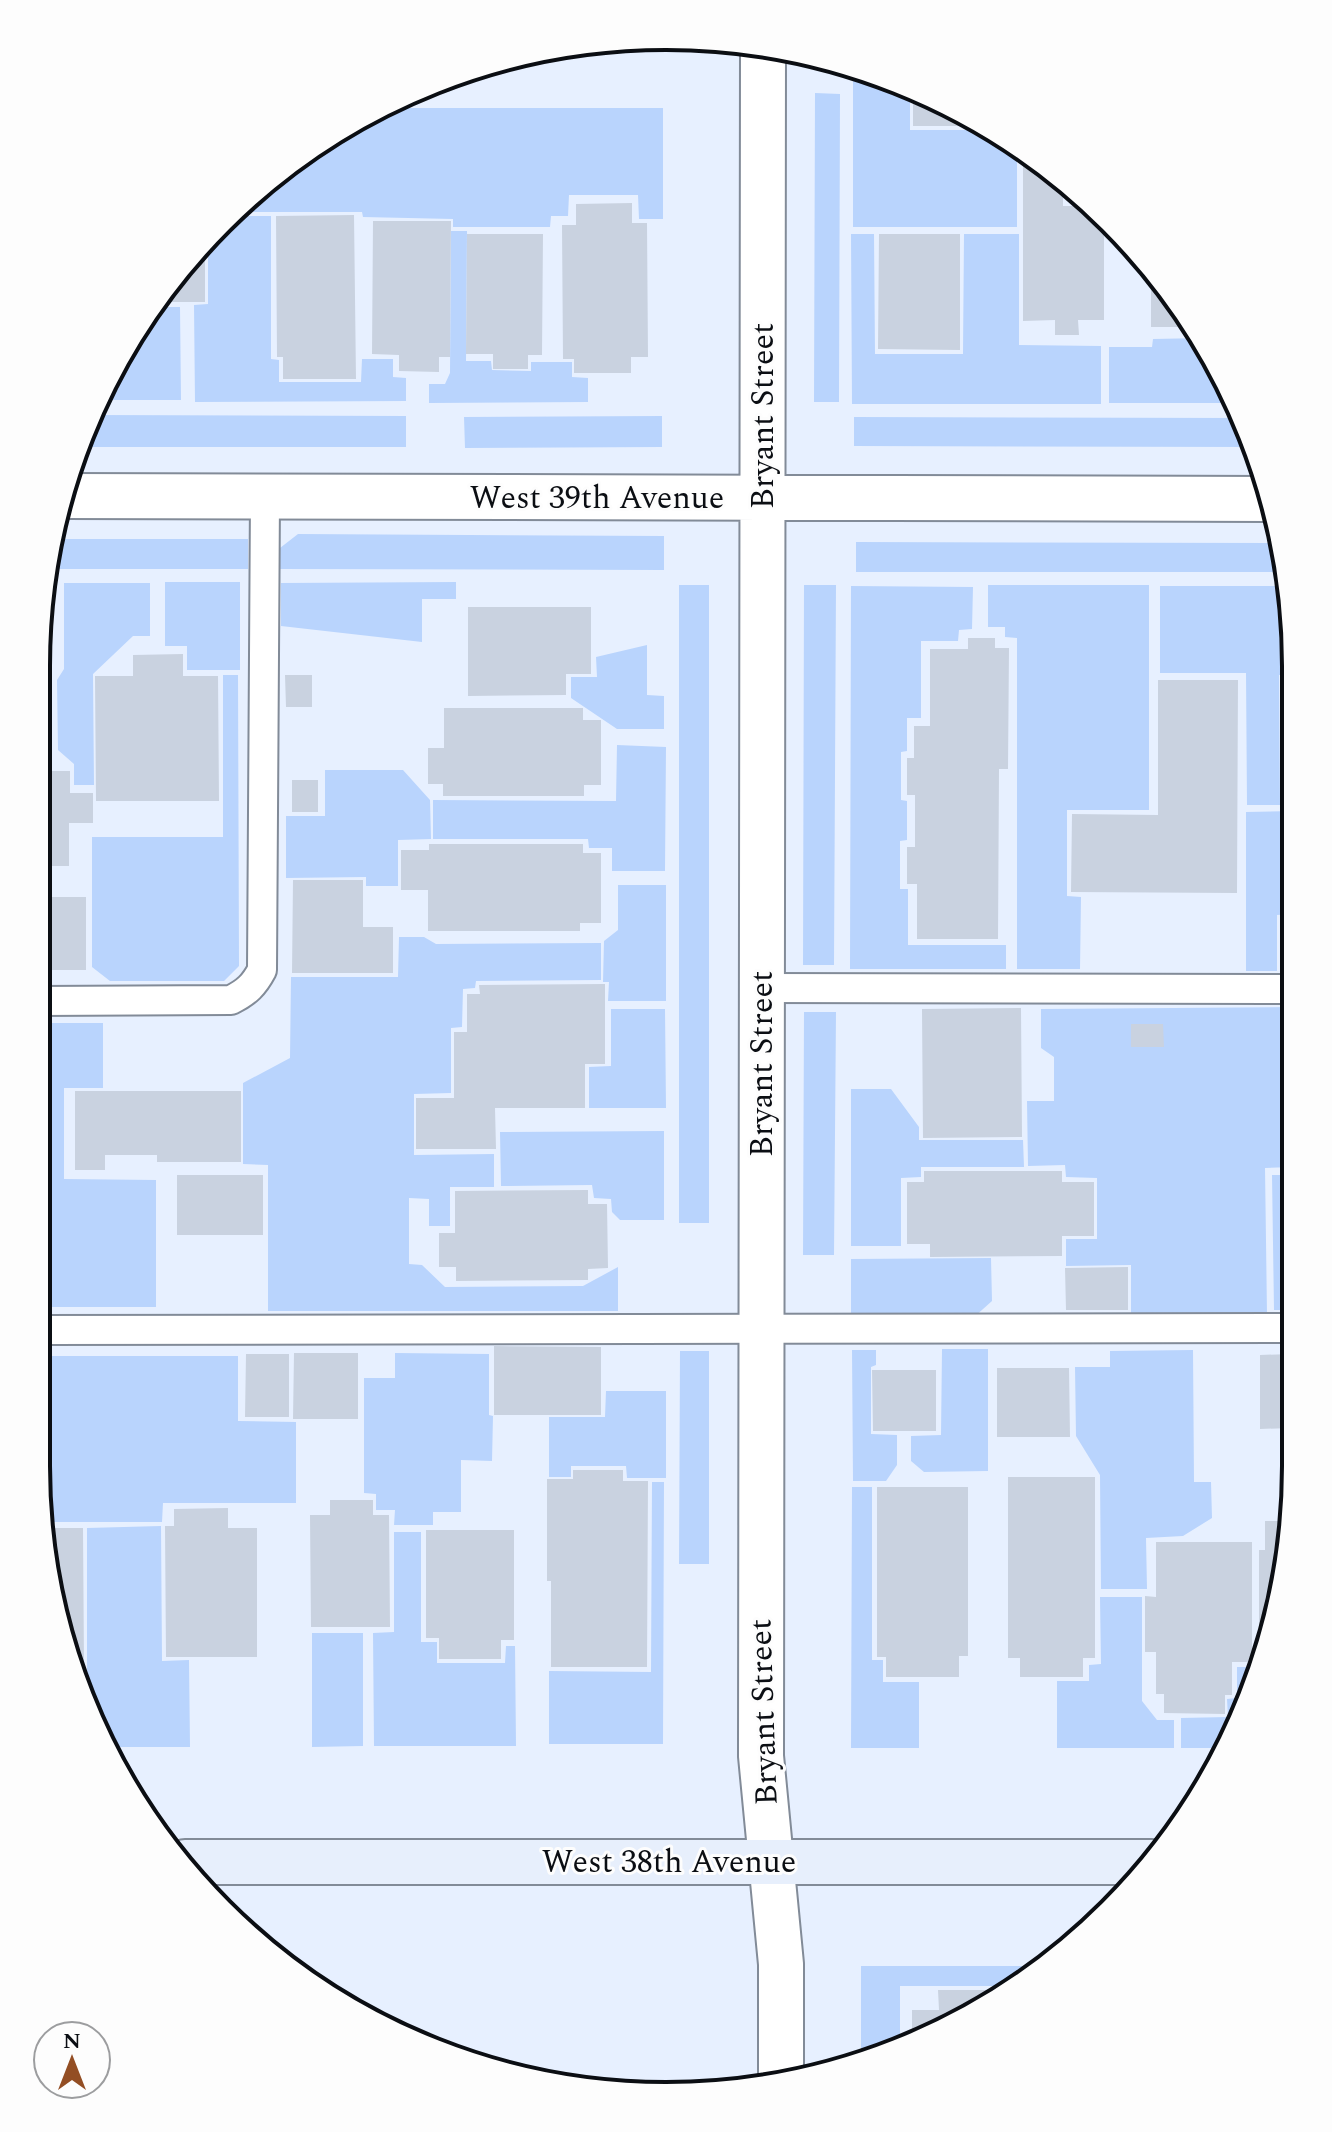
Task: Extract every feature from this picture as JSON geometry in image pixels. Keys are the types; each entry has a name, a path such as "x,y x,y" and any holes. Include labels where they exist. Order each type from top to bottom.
{"main road":[{"name":"West 38th Avenue","path":"195,1862 1137,1862"}],"street":[{"name":"Bryant Street","path":"763,58 761,1756 781,1964 781,2071"},
{"name":"West 39th Avenue","path":"74,496 1259,499"}],"lane":[{"path":"50,1001 231,1000 245,993 262,970 265,497"},
{"path":"763,988 1282,989"},
{"path":"50,1330 1282,1328"}],"shaded area":[{"path":"661,50 661,52 619,52"},
{"path":"853,80 910,101 910,130 968,130 1017,160 1017,227 853,227"},
{"path":"815,93 840,94 839,402 814,402"},
{"path":"407,108 663,108 663,219 639,219 638,195 569,195 568,216 551,216 550,227 453,227 453,219 363,217 362,212 250,212 324,154"},
{"path":"246,216 271,216 271,359 279,360 279,382 361,382 362,359 393,359 393,377 406,378 406,401 195,402 194,305 208,304 208,254"},
{"path":"451,231 467,231 466,361 491,361 492,370 531,371 531,362 572,362 572,377 588,378 588,402 429,403 429,384 445,384 450,373"},
{"path":"851,234 874,234 875,354 963,354 964,234 1019,234 1019,345 1101,346 1101,404 852,404"},
{"path":"166,307 180,307 181,400 111,400 133,358"},
{"path":"1187,338 1222,403 1109,403 1109,347 1152,347 1153,339"},
{"path":"104,415 406,416 406,447 91,447"},
{"path":"662,416 662,447 465,448 464,417"},
{"path":"854,417 1229,418 1241,447 854,446"},
{"path":"298,534 664,536 664,570 280,569 280,548"},
{"path":"64,539 248,539 248,569 58,569"},
{"path":"856,542 1269,543 1275,572 856,572"},
{"path":"165,582 240,582 240,670 187,670 187,646 165,646"},
{"path":"456,582 456,599 422,599 422,642 281,626 281,583"},
{"path":"64,583 150,583 150,636 133,636 93,674 94,785 74,785 74,764 58,750 57,680 64,669"},
{"path":"679,585 709,585 709,1223 679,1223"},
{"path":"804,585 836,585 834,965 803,965"},
{"path":"988,585 1149,585 1149,810 1067,810 1067,896 1081,897 1080,969 1017,969 1017,638 1005,637 1005,627 988,627"},
{"path":"851,586 973,587 972,629 959,630 958,641 921,641 921,718 907,718 907,751 901,752 901,800 907,801 907,840 900,841 900,889 908,889 908,945 1006,945 1006,969 850,969"},
{"path":"1160,586 1277,586 1282,666 1282,675 1279,675 1280,805 1247,805 1246,673 1160,673"},
{"path":"647,645 647,695 664,696 664,729 617,729 571,698 571,677 597,677 596,657"},
{"path":"223,675 238,675 239,966 224,981 110,981 92,967 92,837 223,837"},
{"path":"617,745 666,747 665,871 612,871 612,848 589,848 588,839 433,839 433,800 616,801"},
{"path":"325,770 403,770 430,800 431,839 398,840 398,886 366,886 366,877 286,878 286,816 325,816"},
{"path":"1282,811 1282,915 1277,915 1277,971 1246,971 1246,812"},
{"path":"618,885 666,885 666,1001 608,1001 609,982 603,982 604,941 618,930"},
{"path":"399,937 424,937 436,944 601,943 601,980 476,981 475,988 463,989 462,1027 451,1028 451,1093 414,1094 414,1155 494,1154 494,1187 450,1187 450,1226 429,1226 429,1199 409,1198 409,1264 422,1265 445,1287 583,1286 618,1267 618,1311 268,1311 268,1165 243,1164 243,1083 290,1058 291,977 398,977"},
{"path":"1282,1007 1282,1167 1265,1168 1267,1314 1131,1315 1131,1265 1066,1266 1066,1239 1097,1239 1097,1178 1066,1177 1065,1165 1028,1166 1027,1101 1054,1101 1054,1057 1041,1048 1041,1009"},
{"path":"611,1009 665,1009 666,1108 589,1108 589,1067 611,1066"},
{"path":"804,1012 836,1012 834,1255 803,1255"},
{"path":"50,1023 103,1023 103,1088 64,1088 64,1179 156,1180 156,1307 50,1307"},
{"path":"851,1089 891,1089 919,1127 919,1140 1023,1140 1024,1167 921,1167 921,1177 901,1178 901,1246 851,1246"},
{"path":"664,1131 664,1220 620,1220 612,1212 611,1199 594,1198 592,1185 501,1186 500,1132"},
{"path":"1272,1175 1282,1175 1282,1310 1274,1310"},
{"path":"991,1258 992,1301 973,1318 851,1318 851,1259"},
{"path":"942,1349 988,1349 988,1471 924,1472 911,1461 911,1436 941,1435"},
{"path":"852,1350 876,1350 876,1365 871,1367 871,1434 897,1435 897,1465 886,1481 853,1481"},
{"path":"1193,1350 1194,1482 1211,1482 1212,1518 1183,1536 1146,1538 1147,1589 1101,1589 1100,1475 1076,1436 1075,1367 1110,1367 1110,1351"},
{"path":"680,1351 709,1351 709,1564 679,1564"},
{"path":"395,1353 489,1354 492,1461 461,1460 461,1512 433,1512 433,1525 394,1525 395,1510 376,1510 376,1494 364,1493 364,1378 395,1378"},
{"path":"50,1356 238,1356 238,1421 296,1422 296,1503 163,1503 162,1522 53,1522"},
{"path":"606,1391 666,1391 666,1478 627,1478 626,1466 571,1466 571,1477 549,1477 549,1417 605,1417"},
{"path":"652,1482 664,1482 663,1744 549,1744 549,1671 651,1672"},
{"path":"852,1487 872,1487 872,1660 883,1660 883,1682 919,1682 919,1748 851,1748"},
{"path":"161,1526 162,1661 189,1660 190,1747 119,1747 97,1702 86,1672 87,1528"},
{"path":"394,1532 421,1532 421,1642 437,1642 437,1663 505,1663 506,1646 515,1646 516,1746 374,1746 373,1633 394,1632"},
{"path":"1100,1597 1142,1597 1142,1701 1157,1720 1174,1720 1174,1748 1057,1748 1057,1681 1089,1681 1089,1665 1101,1664"},
{"path":"312,1633 363,1633 363,1746 312,1747"},
{"path":"1237,1667 1248,1667 1237,1697"},
{"path":"1236,1698 1228,1717 1227,1699"},
{"path":"1228,1717 1213,1748 1181,1748 1181,1718"},
{"path":"861,1966 1025,1966 995,1986 900,1986 900,2036 861,2050"}],"building":[{"path":"913,102 961,126 913,126"},
{"path":"1023,164 1063,195 1063,206 1075,206 1104,232 1104,320 1078,320 1079,335 1055,335 1055,320 1023,321"},
{"path":"632,203 632,223 647,223 648,357 631,357 631,373 574,373 574,359 563,359 562,225 576,225 576,204"},
{"path":"354,215 356,379 283,379 283,357 277,357 276,216"},
{"path":"373,221 451,221 450,357 439,357 439,372 399,371 399,355 372,354"},
{"path":"467,234 543,234 542,355 528,355 528,369 493,369 493,354 466,354"},
{"path":"879,234 960,234 960,350 878,349"},
{"path":"205,258 205,302 169,302"},
{"path":"1151,286 1180,327 1151,327"},
{"path":"468,607 591,607 591,674 566,674 566,695 468,696"},
{"path":"968,638 995,638 995,648 1009,648 1008,769 999,769 998,939 917,939 917,884 907,884 907,847 915,847 915,795 907,795 907,758 914,758 914,726 930,726 930,649 968,649"},
{"path":"183,654 183,676 218,676 219,801 96,801 95,676 133,676 133,655"},
{"path":"285,675 312,675 312,707 286,707"},
{"path":"1158,680 1238,680 1237,893 1071,892 1072,814 1158,815"},
{"path":"444,708 583,708 583,720 601,720 601,785 584,785 584,796 443,796 443,784 428,784 428,748 444,748"},
{"path":"50,771 70,771 70,793 93,793 93,823 69,823 69,866 50,866"},
{"path":"292,780 318,780 318,812 292,812"},
{"path":"429,844 583,844 583,853 601,853 601,923 580,923 580,931 428,931 428,890 401,890 401,850 429,850"},
{"path":"293,880 363,880 363,927 393,927 393,973 292,973"},
{"path":"50,897 86,897 86,970 50,970"},
{"path":"1280,920 1282,920 1282,965"},
{"path":"605,984 605,1064 585,1064 585,1108 495,1108 496,1149 416,1149 416,1098 454,1098 454,1032 467,1032 467,994 480,994 479,985"},
{"path":"1021,1008 1022,1137 923,1138 922,1009"},
{"path":"1131,1024 1163,1024 1164,1047 1131,1047"},
{"path":"75,1091 241,1091 241,1162 157,1162 157,1155 105,1155 105,1170 75,1170"},
{"path":"924,1171 1062,1171 1062,1182 1094,1182 1094,1236 1062,1236 1062,1256 930,1257 930,1244 907,1244 907,1182 924,1182"},
{"path":"177,1175 263,1175 263,1235 177,1235"},
{"path":"588,1190 588,1204 607,1204 608,1268 588,1269 588,1280 456,1281 456,1267 439,1267 439,1233 455,1233 455,1191"},
{"path":"1128,1267 1128,1310 1066,1310 1065,1268"},
{"path":"494,1346 601,1347 601,1415 494,1415"},
{"path":"294,1353 358,1353 358,1419 293,1419"},
{"path":"246,1354 289,1354 289,1417 245,1417"},
{"path":"1282,1354 1282,1428 1260,1429 1260,1355"},
{"path":"997,1368 1069,1368 1070,1437 997,1437"},
{"path":"872,1370 936,1370 936,1431 873,1431"},
{"path":"573,1470 623,1470 623,1481 648,1481 647,1667 551,1667 547,1479 573,1479"},
{"path":"1008,1477 1095,1477 1095,1658 1083,1658 1083,1677 1020,1677 1020,1658 1008,1658"},
{"path":"877,1487 968,1487 968,1656 959,1656 959,1677 886,1677 886,1657 877,1657"},
{"path":"330,1500 373,1500 373,1515 389,1515 390,1627 311,1627 310,1515 330,1515"},
{"path":"228,1508 228,1528 257,1528 257,1657 166,1657 165,1526 174,1526 174,1509"},
{"path":"1265,1521 1280,1521 1270,1586 1259,1632 1259,1550 1265,1550"},
{"path":"53,1528 83,1528 84,1667 62,1586"},
{"path":"426,1530 514,1530 514,1640 501,1640 501,1659 439,1659 439,1638 426,1638"},
{"path":"1156,1542 1252,1542 1252,1654 1250,1662 1232,1662 1232,1695 1225,1695 1225,1714 1164,1713 1164,1694 1156,1694 1156,1652 1145,1652 1145,1596 1156,1597"},
{"path":"938,1990 989,1990 912,2030 912,2010 939,2010"}]}
